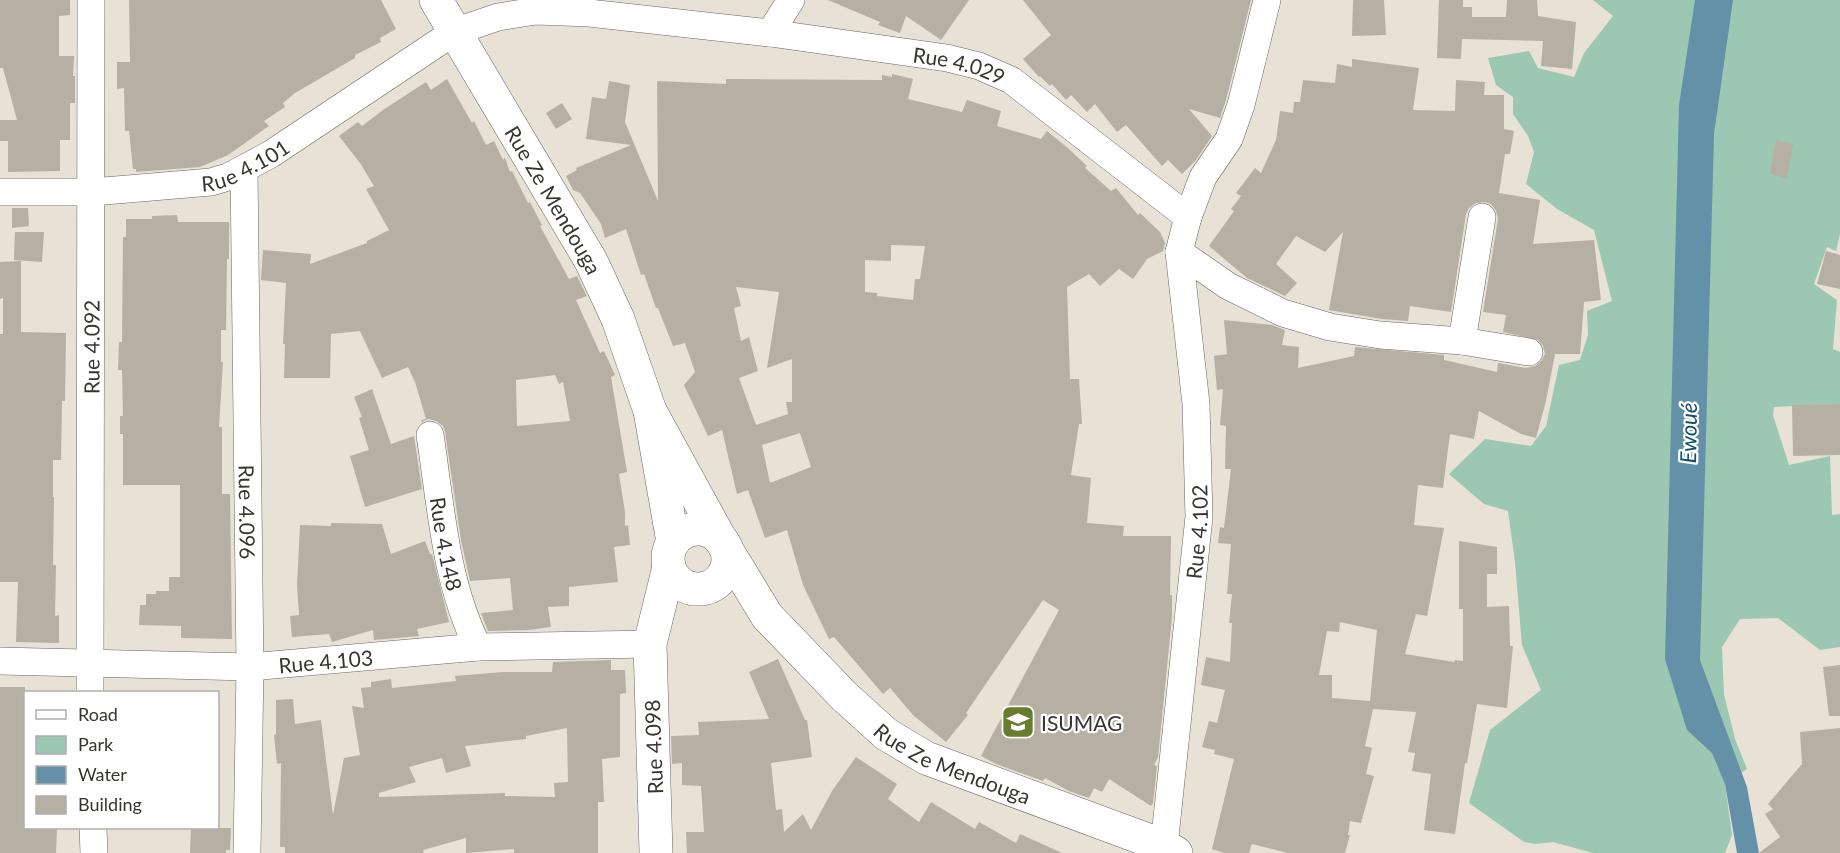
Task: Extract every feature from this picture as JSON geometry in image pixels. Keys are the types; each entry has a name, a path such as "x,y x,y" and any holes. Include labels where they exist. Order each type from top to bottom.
{"main road":[{"name":"Rue Ze Mendouga","path":"436,0 591,261 618,319 650,411 682,571 767,616"},
{"name":"Rue Ze Mendouga","path":"650,411 722,542 767,616 844,696 886,734 926,758 1170,850"},
{"path":"650,643 682,571 680,535 698,529 707,530 722,542 727,551 728,562 719,580 710,586 682,571"},
{"name":"Rue 4.098","path":"650,643 656,853"}],"street":[{"name":"Rue 4.092","path":"90,691 91,0"},
{"path":"770,33 791,0"},
{"path":"1188,217 1203,177 1229,139 1241,105 1267,0"},
{"name":"Rue 4.029","path":"454,32 498,17 536,11 589,14 770,33 947,58 979,66 1011,81 1188,217"},
{"name":"Rue 4.101","path":"0,192 92,192 211,182 244,170 271,154 454,32"},
{"name":"Rue 4.096","path":"244,170 250,667 247,853"},
{"name":"Rue 4.102","path":"1170,850 1199,517 1196,404 1179,252 1188,217"},
{"path":"1462,341 1482,217"},
{"path":"1179,252 1228,286 1283,313 1330,327 1380,335 1462,341 1529,351"},
{"name":"Rue 4.148","path":"430,435 451,575 466,625 478,647"},
{"name":"Rue 4.103","path":"0,661 250,667 478,647 650,643"},
{"path":"93,829 94,853"}],"green space":[{"path":"1593,0 1840,0 1840,234 1836,251 1827,247 1814,284 1837,300 1833,349 1840,352 1840,404 1774,407 1773,415 1789,465 1830,456 1832,515 1840,514 1840,647 1820,650 1778,618 1740,619 1722,647 1724,695 1735,739 1747,769 1725,784 1732,835 1725,853 1593,853 1553,842 1536,844 1524,842 1469,803 1490,730 1541,690 1522,645 1508,511 1484,504 1449,474 1485,439 1531,446 1546,426 1559,365 1580,360 1588,335 1587,311 1612,301 1594,230 1557,209 1526,184 1534,152 1528,136 1513,114 1513,97 1496,85 1488,58 1529,51 1538,68 1574,77 1584,53 1613,16"}],"water":[{"name":"Ewoué","path":"1695,0 1733,0 1714,134 1700,660 1747,787 1759,853 1737,853 1725,784 1712,753 1687,730 1665,659 1679,105"}],"building":[{"path":"0,0 70,0 70,15 59,16 59,56 74,56 75,103 70,103 70,140 60,140 60,171 8,172 8,141 0,141 0,120 17,120 3,68 0,68"},
{"path":"129,0 381,0 396,29 380,38 381,42 355,55 355,58 295,93 283,103 285,107 264,121 269,126 228,155 200,167 136,172 136,169 133,169 129,131 125,131 124,88 117,89 117,62 130,62"},
{"path":"828,0 969,0 941,40 906,16 900,33 878,25 880,22"},
{"path":"1023,0 1251,0 1220,118 1189,109 1212,136 1196,160 1182,174 1168,160 1162,166 1126,125 1117,132 1095,104 1087,112 1071,95 1066,100 1052,84 1050,86 1039,77 1023,59 1051,35"},
{"path":"1353,0 1384,0 1386,35 1352,36"},
{"path":"1439,0 1463,0 1463,7 1472,7 1472,17 1506,17 1507,0 1537,0 1538,16 1576,22 1572,69 1541,66 1543,41 1462,39 1461,59 1437,58"},
{"path":"1352,59 1419,68 1413,110 1455,111 1456,80 1485,82 1484,95 1504,95 1504,129 1514,131 1510,154 1505,154 1499,193 1540,200 1533,244 1594,240 1601,300 1584,302 1580,354 1555,354 1536,438 1521,434 1479,411 1474,439 1450,434 1443,488 1418,485 1414,525 1444,528 1427,616 1416,614 1405,654 1454,662 1455,660 1463,661 1463,609 1459,609 1459,541 1497,547 1497,574 1487,574 1487,607 1509,606 1510,646 1513,646 1507,708 1477,704 1467,763 1465,763 1455,834 1424,830 1431,774 1412,771 1415,753 1408,752 1416,712 1373,709 1365,746 1372,748 1366,774 1374,776 1361,823 1350,821 1348,835 1350,835 1345,853 1288,853 1252,844 1249,853 1224,853 1212,849 1234,759 1214,754 1215,750 1202,747 1209,721 1217,723 1225,690 1201,685 1206,657 1230,662 1232,623 1229,623 1232,594 1227,594 1231,544 1218,543 1220,527 1224,528 1231,469 1225,469 1226,426 1220,425 1223,389 1217,390 1214,356 1227,354 1224,320 1272,325 1285,330 1282,345 1299,347 1298,368 1354,356 1355,347 1444,355 1444,360 1497,372 1498,363 1526,368 1535,366 1545,354 1538,340 1503,332 1506,315 1483,312 1498,219 1491,204 1485,202 1476,203 1469,208 1466,214 1451,312 1410,306 1408,321 1329,310 1343,232 1325,252 1296,236 1276,264 1297,283 1285,296 1247,278 1209,246 1234,211 1231,209 1241,196 1236,193 1255,168 1261,173 1276,140 1280,111 1293,113 1294,102 1300,102 1303,80 1335,83 1337,64 1352,67","holes":["1340,622 1377,630 1370,701 1332,698 1332,675 1319,675 1327,631 1339,632"]},
{"path":"892,74 913,79 908,99 962,112 967,100 1001,111 997,126 1041,139 1047,131 1069,149 1087,166 1085,168 1111,191 1116,188 1138,215 1140,213 1160,232 1165,243 1163,251 1147,259 1133,279 1119,269 1100,286 1089,274 1067,287 1070,379 1079,379 1082,424 1079,424 1071,475 1091,478 1087,523 1124,526 1123,536 1171,536 1172,617 1151,806 1109,779 1102,792 1094,788 1089,798 1069,791 1045,778 1043,781 996,764 981,756 1059,610 1043,600 966,713 968,715 946,742 913,715 890,688 883,694 834,637 829,639 803,585 787,530 765,538 748,490 737,494 722,430 708,436 684,385 695,372 685,343 673,346 644,274 641,275 626,229 605,238 601,224 580,193 573,190 566,176 577,170 576,168 631,145 586,139 592,97 606,99 609,81 630,85 625,122 658,201 657,81 726,84 726,79 882,80 882,75 892,77","holes":["891,245 925,246 920,279 915,279 913,300 877,296 877,293 865,292 865,260 891,261","736,287 779,292 767,368 792,359 792,402 786,402 788,414 756,425 739,378 758,371 749,337 741,341 734,308 741,306","800,433 811,467 770,483 762,445"]},
{"path":"447,79 472,123 474,121 486,145 494,141 503,160 505,158 510,172 512,171 528,203 530,202 542,225 540,226 569,279 577,276 587,296 576,300 600,353 604,351 615,375 611,377 627,472 619,474 625,526 628,525 630,545 614,547 618,582 569,587 569,606 548,607 551,627 488,631 481,613 513,610 510,578 470,581 461,540 445,432 443,426 436,421 428,419 422,422 421,420 426,419 408,367 382,378 360,331 331,334 330,378 284,378 286,283 261,280 263,250 311,254 310,264 367,243 389,230 366,189 374,186 339,136 358,122 362,126 426,82 431,90","holes":["555,375 559,384 563,382 570,421 517,426 516,380"]},
{"path":"562,103 572,119 556,129 546,113"},
{"path":"1776,140 1793,144 1787,178 1770,174"},
{"path":"12,208 28,208 29,226 12,228"},
{"path":"177,215 178,222 229,222 226,330 221,330 221,362 223,362 219,427 222,427 222,494 230,494 232,639 181,638 181,626 139,625 140,605 146,605 146,594 169,591 169,577 180,577 180,485 123,485 123,434 120,434 120,416 123,416 122,370 118,370 119,342 122,342 123,237 126,237 126,219 152,219 152,216"},
{"path":"15,232 44,232 42,262 14,260"},
{"path":"1826,251 1840,255 1840,289 1817,284"},
{"path":"21,261 21,332 66,333 61,460 53,460 53,565 56,565 55,616 59,615 59,643 16,642 18,582 0,582 0,334 3,334 3,298 0,299 0,262"},
{"path":"372,389 391,444 414,436 422,489 365,507 350,456 369,450 359,418 362,417 354,397"},
{"path":"1840,404 1840,455 1793,456 1792,405"},
{"path":"331,523 382,524 391,554 425,541 432,554 449,622 417,629 419,636 374,640 373,630 332,642 329,634 292,637 290,616 299,615 297,586 300,525 331,526"},
{"path":"778,659 805,720 807,720 812,757 771,763 776,810 782,809 784,832 803,814 811,830 832,791 856,757 897,784 888,799 919,822 931,802 975,829 979,822 1016,843 1020,834 1062,853 687,853 686,832 704,832 701,786 682,785 682,763 672,764 671,736 699,735 698,722 769,719 749,672"},
{"path":"611,660 611,670 625,670 626,693 620,694 620,757 602,759 604,802 598,802 598,853 514,853 514,849 466,853 466,838 423,850 424,853 285,853 285,847 280,847 281,763 277,764 274,735 276,734 276,700 293,699 295,724 321,720 333,815 344,758 360,755 352,706 364,708 361,688 371,687 371,682 391,679 392,688 456,681 455,676 503,672 552,672 553,662","holes":["567,728 568,782 554,783 555,797 505,796 505,793 379,797 379,793 416,782 409,767 442,758 446,773 471,766 465,746 526,739 526,736"]},
{"path":"1840,665 1840,716 1829,716 1823,667"},
{"path":"0,687 25,687 24,829 57,829 56,853 0,853"},
{"path":"1840,728 1840,853 1759,853 1780,837 1765,814 1773,809 1768,804 1802,764 1800,732"},
{"path":"231,828 230,850 226,850 226,853 190,853 191,829"}],"place":[{"name":"ISUMAG","path":"1018,722"}]}
